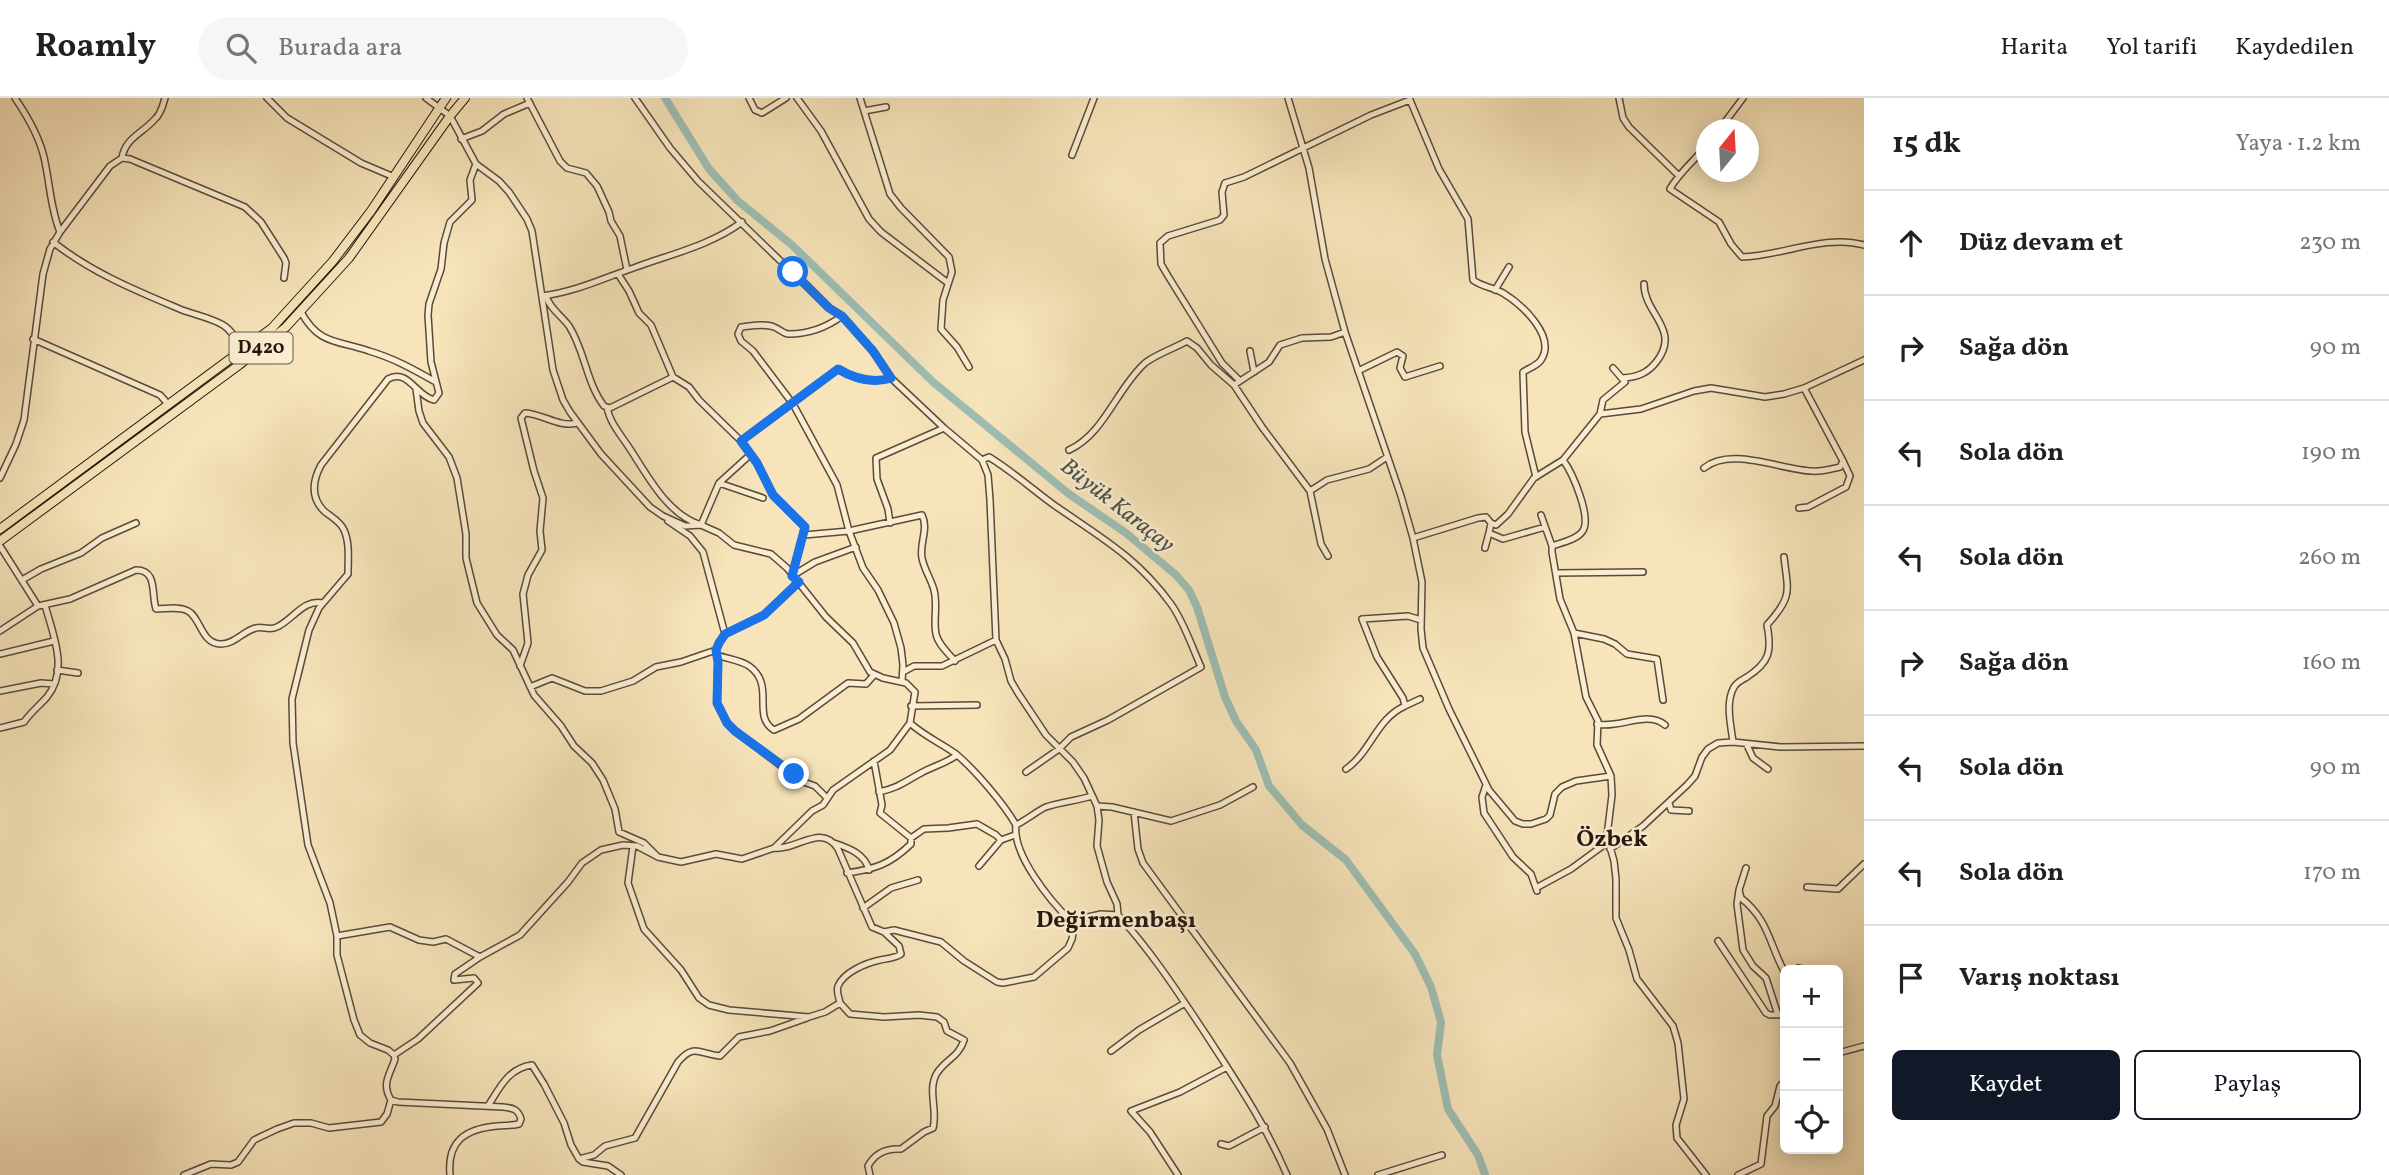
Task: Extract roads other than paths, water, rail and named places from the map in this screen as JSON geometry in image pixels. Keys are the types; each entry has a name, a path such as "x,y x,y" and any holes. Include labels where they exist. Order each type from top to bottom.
{"highway":[{"name":"D420","path":"0,529 272,328 309,289 356,231 446,98"},
{"name":"D420","path":"0,543 239,365 301,312 349,258 465,98"}],"street":[{"path":"15,98 29,118 45,160 49,192 60,232"},
{"path":"0,478 16,444 23,420 43,274 53,242 110,166 122,158 123,150 129,141 156,119 165,98"},
{"path":"267,98 287,118 361,163 394,177"},
{"path":"426,98 450,117 476,164 499,181 533,231 553,369 563,400 577,423 601,454 650,507 690,536 703,552 725,634 717,652 717,703 727,723 801,780 815,786 827,798"},
{"path":"635,98 687,169 829,308 842,316 873,351 891,378 982,460 988,475 996,640 1011,681 1046,735 1078,770 1097,806 1097,846 1117,904 1118,915 1142,942 1250,1100 1287,1174 1277,1175"},
{"path":"750,98 755,110 762,113 786,98"},
{"path":"797,98 821,131 869,219 881,232 948,283"},
{"path":"860,98 890,194 949,257 951,272 943,300 940,329 957,347 969,366"},
{"path":"1072,155 1094,98"},
{"path":"1288,98 1304,148 1325,259 1345,332 1413,538 1422,582 1423,648 1437,683 1486,785 1515,821 1531,824 1546,819 1550,815 1555,794 1562,788 1576,781 1611,776"},
{"path":"1619,98 1623,118 1629,127 1679,176"},
{"path":"1727,119 1742,98"},
{"path":"1328,556 1321,544 1310,491 1262,427 1161,264 1160,243 1168,236 1220,220 1224,215 1222,192 1225,183 1244,177 1371,115 1410,99 1439,169 1468,219 1473,280 1514,301 1532,316 1544,343 1545,350 1541,360 1523,372 1525,432 1536,477"},
{"path":"461,139 482,131 504,114 529,101 560,161 567,168 586,173 599,190 611,222 621,236 627,270"},
{"path":"864,111 886,107"},
{"path":"1696,157 1670,189 1719,222 1742,257 1758,257 1803,247 1841,243 1864,245"},
{"path":"122,158 147,165 251,211 284,258 284,278"},
{"path":"394,1055 360,1035 337,955 337,936 328,899 306,836 291,710 294,686 312,621 323,603 348,574 345,531 315,499 315,475 388,379 401,376 407,379 425,398 434,400 439,393 434,381 429,304 442,269 444,243 450,222 472,200 470,180 476,164"},
{"path":"544,296 582,287 714,240 742,222"},
{"path":"53,242 105,276 226,327 243,351"},
{"path":"1495,290 1509,267"},
{"path":"618,274 639,313 651,325 673,377 689,387 741,441 773,495 805,527 792,576"},
{"path":"1623,378 1646,372 1663,353 1665,332 1649,304 1643,284"},
{"path":"394,1055 418,1039 476,986 477,980 474,978 459,980 453,977 457,972 520,935 587,858 611,847 633,846 658,857 681,862 716,854 743,859 775,848 812,811 822,805 833,790 890,750 910,723 915,692 902,682 870,673 853,643 826,617 799,582 771,554 734,545 719,533 678,512 665,499 616,428 607,407 602,404 593,388 570,327 544,296"},
{"path":"301,312 318,335 339,345 368,350 412,367 434,381"},
{"path":"842,316 828,326 792,334 785,334 772,326 741,327 738,330 741,341 753,351 793,404 837,485 849,531 863,568 878,590 894,623 901,648 902,682"},
{"path":"1237,383 1269,362 1280,345 1302,338 1331,337 1345,332"},
{"path":"33,339 160,395 169,405"},
{"path":"1069,450 1080,445 1094,432 1144,363 1187,341 1198,348 1211,365 1237,383"},
{"path":"1250,351 1254,372"},
{"path":"1358,371 1397,352 1401,352 1403,356 1400,369 1405,377 1440,366"},
{"path":"1600,414 1641,409 1711,387 1765,397 1804,388 1864,360"},
{"path":"1413,538 1478,518 1486,517 1496,525 1508,514 1536,477 1563,460 1600,414 1603,400 1625,382 1612,368"},
{"path":"741,441 838,369 862,380 881,381 891,378"},
{"path":"607,407 673,377"},
{"path":"1799,508 1808,507 1846,487 1850,476 1804,388"},
{"path":"416,389 423,423 449,457 457,478 466,534 466,558 474,595 497,635 513,650 534,695 561,726 574,746 592,763 603,780 615,809 619,832 644,843 658,857"},
{"path":"520,667 528,643 523,594 528,575 542,550 540,531 543,498 521,418 525,413 562,424 577,423"},
{"path":"890,523 877,479 876,458 944,428"},
{"path":"701,525 719,483 751,454"},
{"path":"982,460 989,457 1013,472 1051,503 1139,565 1173,606 1201,667 1108,720 1071,737 1059,749 1026,772"},
{"path":"1310,491 1327,481 1370,469 1387,457"},
{"path":"1704,468 1719,461 1755,459 1795,470 1815,472 1840,467 1843,461"},
{"path":"1552,546 1579,535 1584,530 1585,518 1572,471 1563,460"},
{"path":"719,483 763,498"},
{"path":"804,535 849,531 922,515 925,520 922,559 934,591 937,615 935,633 955,661"},
{"path":"1541,515 1552,546 1560,600 1574,633 1586,696 1597,716 1598,744 1611,776 1608,842 1616,879 1616,918 1629,950 1634,972 1673,1026 1678,1043 1684,1099 1676,1125 1677,1138 1706,1175"},
{"path":"663,516 685,526 701,525"},
{"path":"22,580 41,569 81,554 102,538 136,523"},
{"path":"1485,548 1491,523"},
{"path":"1489,533 1503,539 1545,527"},
{"path":"0,543 41,606 59,656 54,684 46,698 29,713 24,722 0,727"},
{"path":"792,576 815,562 856,547"},
{"path":"1733,742 1730,715 1733,689 1738,682 1761,666 1770,651 1767,625 1779,612 1789,587 1784,557"},
{"path":"0,631 41,606 70,598 129,573 145,570 149,573 156,609 187,611 210,640 220,644 235,640 254,628 276,628 310,603 323,603"},
{"path":"1556,573 1643,572"},
{"path":"725,634 764,615 799,582"},
{"path":"1405,706 1403,698 1377,657 1362,619 1408,616 1421,620"},
{"path":"1574,633 1604,639 1627,654 1657,659 1664,700"},
{"path":"903,672 914,666 942,666 996,640"},
{"path":"0,654 54,641"},
{"path":"530,687 552,678 585,691 601,691 633,681 656,667 717,652 747,665 757,674 762,682 765,718 770,729 774,730 799,719 848,683 866,684 874,675"},
{"path":"57,670 78,673"},
{"path":"0,691 36,684 54,684"},
{"path":"1346,769 1365,752 1380,725 1390,714 1420,699"},
{"path":"911,706 977,705"},
{"path":"1597,724 1606,726 1651,719 1659,720 1665,725"},
{"path":"910,723 928,738 957,755 1004,804 1016,825 1015,835 1032,876 1060,911 1075,921 1101,914 1118,915"},
{"path":"1610,849 1643,827 1668,803 1695,776 1708,749 1718,743 1781,747 1864,746"},
{"path":"1747,744 1754,758 1768,769"},
{"path":"879,792 896,788 923,772 945,764 957,755"},
{"path":"874,761 882,805 880,813 911,838"},
{"path":"1486,785 1482,797 1484,813 1513,857 1531,874 1536,889 1571,869 1608,842"},
{"path":"1097,806 1171,821 1184,819 1253,787"},
{"path":"1016,825 1045,807 1091,796"},
{"path":"1668,803 1671,810 1689,811"},
{"path":"1134,812 1138,849 1143,863 1290,1063 1327,1129 1345,1175"},
{"path":"911,838 924,829 977,824 1001,840"},
{"path":"979,866 1001,840 1015,835"},
{"path":"775,848 782,849 807,839 826,837 862,857 869,870"},
{"path":"847,873 869,870 896,858 911,844 911,838"},
{"path":"834,843 872,927 884,932 899,946 901,954 851,972 839,985 837,991 840,1003 850,1014 937,1017 944,1022 947,1031 964,1040 959,1053 936,1074 933,1085 933,1128 901,1149 889,1148 872,1158 868,1166 870,1175"},
{"path":"633,846 628,883 644,929 681,970 698,998 709,1005 729,1010 809,1017"},
{"path":"1807,887 1838,889 1864,864"},
{"path":"1746,868 1737,904 1743,950 1753,966 1766,978 1780,1010"},
{"path":"863,908 891,888 918,880"},
{"path":"1739,890 1741,898 1753,907 1769,933 1781,965"},
{"path":"884,932 894,930 941,942 964,961 1003,983 1034,978 1068,948 1075,921"},
{"path":"337,936 390,928 419,940 433,942 446,939 480,957"},
{"path":"1718,942 1766,1013 1780,1015"},
{"path":"579,1159 594,1155 605,1146 635,1138 678,1062 687,1052 720,1056 739,1037 782,1028 825,1012 840,1003"},
{"path":"1111,1051 1139,1030 1185,1003"},
{"path":"1843,1049 1864,1046"},
{"path":"184,1175 211,1164 235,1164 254,1140 294,1124 311,1123 329,1128 381,1122 387,1114 391,1100 385,1085 395,1063 394,1055"},
{"path":"488,1106 502,1082 517,1069 531,1065 564,1123 579,1159 608,1166 621,1175"},
{"path":"1178,1175 1150,1132 1132,1111 1181,1092 1227,1067"},
{"path":"1738,1175 1761,1164 1767,1116 1775,1106 1780,1086"},
{"path":"391,1100 514,1108 519,1113 519,1124 486,1128 470,1133 458,1141 449,1156 450,1175"},
{"path":"1221,1144 1229,1146 1265,1127"},
{"path":"1378,1175 1442,1156"}],"waterway":[{"name":"Büyük Karaçay","path":"665,98 709,169 738,201 792,245 933,382 1069,494 1126,533 1176,575 1189,590 1197,607 1225,697 1236,721 1256,750 1269,786 1302,825 1346,860 1415,954 1431,987 1441,1022 1437,1055 1448,1109 1478,1155 1485,1175"}],"district":[{"name":"Özbek","path":"1612,840"},
{"name":"Değirmenbaşı","path":"1116,921"}]}
